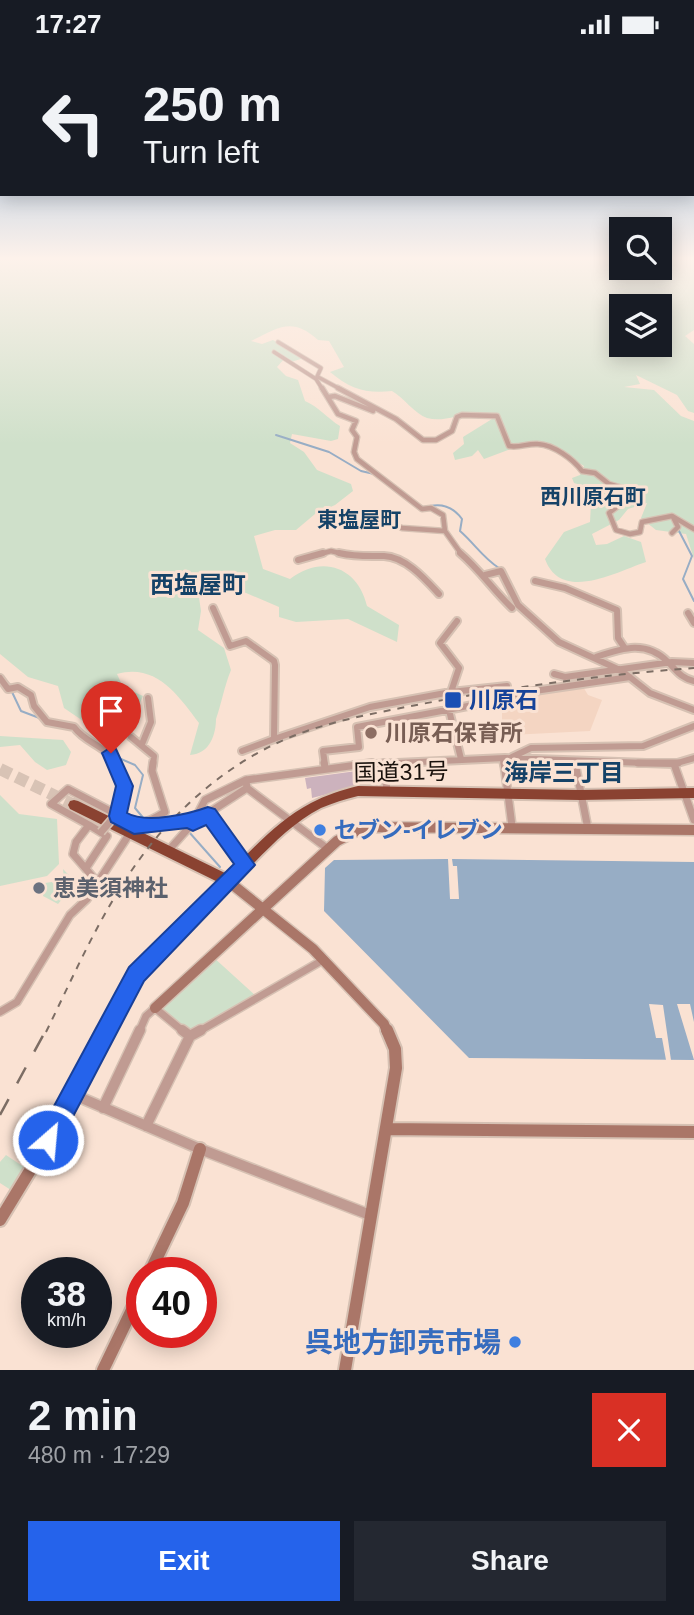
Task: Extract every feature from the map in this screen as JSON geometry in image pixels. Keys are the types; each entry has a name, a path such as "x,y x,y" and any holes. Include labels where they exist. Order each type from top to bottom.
{"highway":[{"name":"国道31号","path":"228,881 290,821 325,799 358,791 689,794"},
{"path":"74,805 228,881"}],"street":[{"path":"278,342 321,368 317,378"},
{"path":"274,352 411,429 419,438 431,442 452,431 457,417 497,417 509,446 522,448 538,444 573,459 582,471 595,473 609,484 636,492 609,513 615,530 636,534 642,522 672,516 694,529"},
{"path":"317,378 338,414 356,421 352,430 357,437 354,452 357,459 422,509 437,510 443,515 445,531 459,552 485,575 493,590 512,608"},
{"path":"329,397 335,396 397,421"},
{"path":"359,513 393,527 421,528 438,534 445,531"},
{"path":"672,516 677,527 672,533"},
{"path":"298,560 331,551 364,559 387,556 415,569 439,594"},
{"path":"485,575 501,571 526,615 559,642 618,669 650,693 694,710"},
{"path":"535,580 565,588 617,610 618,638 624,647"},
{"path":"213,608 230,646 246,641 276,663 274,739"},
{"path":"688,613 688,618 694,624"},
{"path":"450,692 460,676 460,668 440,643 457,621"},
{"path":"596,657 624,647 646,645 672,662 682,678 694,681"},
{"path":"554,674 565,677 672,662 694,663"},
{"path":"325,767 323,751 359,747 357,727 501,700 507,695 630,677"},
{"path":"0,678 10,688 31,695 34,706 45,719 74,727 80,735 111,755 125,786 115,815 101,832"},
{"path":"242,751 382,704 507,685"},
{"path":"142,744 147,738 152,709 148,698"},
{"path":"448,708 461,759"},
{"path":"506,758 531,748 643,746 694,726"},
{"path":"86,868 107,836 51,804 68,789 134,826 165,812 152,771 154,756 131,737"},
{"path":"506,758 506,793 512,826"},
{"path":"190,826 197,807 211,795 246,784 325,767 506,758 674,764 694,758"},
{"path":"384,762 387,791"},
{"path":"575,762 588,829"},
{"path":"674,764 689,794 694,820"},
{"path":"168,851 190,826 246,784"},
{"path":"246,784 328,849"},
{"path":"208,815 245,865"},
{"path":"150,821 190,826"},
{"path":"89,825 73,849 98,883"},
{"path":"103,1108 146,1016 328,849 348,834 377,825 694,830"},
{"path":"0,1012 17,1002 71,915 98,883 131,833"},
{"path":"0,1220 21,1191 136,974 228,881 264,908 323,960 391,1035 396,1068 345,1370"},
{"path":"146,1126 190,1036 323,960"},
{"path":"155,1007 190,1036"},
{"path":"72,1094 200,1149 372,1215"},
{"path":"386,1129 694,1132"},
{"path":"157,1257 183,1203 200,1149"},
{"path":"103,1370 126,1322"}],"shaded area":[{"path":"582,685 588,695 602,700 590,731 510,735 502,720 502,712 509,709 504,702 509,696"}],"green space":[{"path":"0,321 609,321 609,357 672,357 672,321 694,321 694,330 685,336 694,344 694,413 688,411 677,395 636,375 640,384 624,387 654,390 681,416 694,421 694,559 686,534 656,530 641,518 647,503 628,509 619,520 592,534 596,545 607,544 624,536 641,542 646,562 590,581 563,579 553,572 545,559 564,532 590,522 591,503 597,490 574,483 572,478 580,475 584,466 544,442 524,444 484,459 478,450 472,456 455,460 453,453 464,444 463,437 492,419 476,414 443,419 427,418 392,391 367,391 345,383 330,372 344,367 329,341 318,340 300,328 285,327 251,341 262,344 273,340 304,358 291,362 285,358 277,367 286,376 298,380 305,401 340,426 338,439 331,441 292,434 290,443 304,452 317,470 351,484 353,491 335,505 315,514 296,530 275,530 254,536 263,569 290,579 314,567 326,566 347,574 356,582 367,606 399,625 397,642 348,619 296,622 279,617 279,607 232,587 213,571 196,577 201,611 198,630 224,648 231,670 215,731 202,751 190,755 199,723 174,692 155,677 131,672 117,674 123,687 143,696 133,719 86,723 64,708 58,686 28,677 0,654"},
{"path":"0,736 63,740 71,752 66,765 47,770 35,762 20,745 0,747"},
{"path":"0,795 19,814 57,819 59,864 47,876 0,886"},
{"path":"63,869 84,891 94,880 96,883 84,900 70,890 58,904 43,896 45,883 64,880"},
{"path":"212,956 256,996 190,1034 156,1007"},
{"path":"6,1155 30,1171 17,1194 0,1183 0,1162"}],"water":[{"path":"448,859 450,899 459,899 457,866 453,866 452,859 694,862 694,1060 469,1058 324,911 325,868 334,860"}],"pier":[{"path":"649,1004 663,1005 671,1060 666,1060 662,1038 656,1038"},
{"path":"677,1004 690,1004 694,1022 694,1060"}],"building":[{"path":"364,770 366,784 312,798 311,788 307,789 305,778"}],"waterway":[{"path":"276,435 329,452 361,471 374,474"},
{"path":"430,506 444,506 456,512 462,519 460,531 499,568"},
{"path":"678,529 692,556 683,579 694,601"},
{"path":"0,674 11,686"},
{"path":"12,692 21,711 42,719"},
{"path":"114,756 135,765 143,775 135,808 145,820"},
{"path":"189,832 220,867"}],"tunnel":[{"path":"0,769 74,805"}],"railway":[{"path":"46,1032 94,935 121,887 152,843 190,803 218,779 265,749 318,727 482,693 623,674 694,668"},
{"path":"0,1115 46,1030"}],"place":[{"name":"川原石","path":"453,700"},
{"name":"川原石保育所","path":"371,733"},
{"name":"セブン-イレブン","path":"320,830"},
{"name":"恵美須神社","path":"39,888"},
{"name":"呉地方卸売市場","path":"515,1342"}],"district":[{"name":"西川原石町","path":"593,497"},
{"name":"東塩屋町","path":"359,520"},
{"name":"西塩屋町","path":"198,585"},
{"name":"海岸三丁目","path":"564,773"}],"route":[{"path":"48,1140 125,990 136,974 245,865 208,815 193,823 193,820 134,826 117,816 125,786 111,753"}]}
